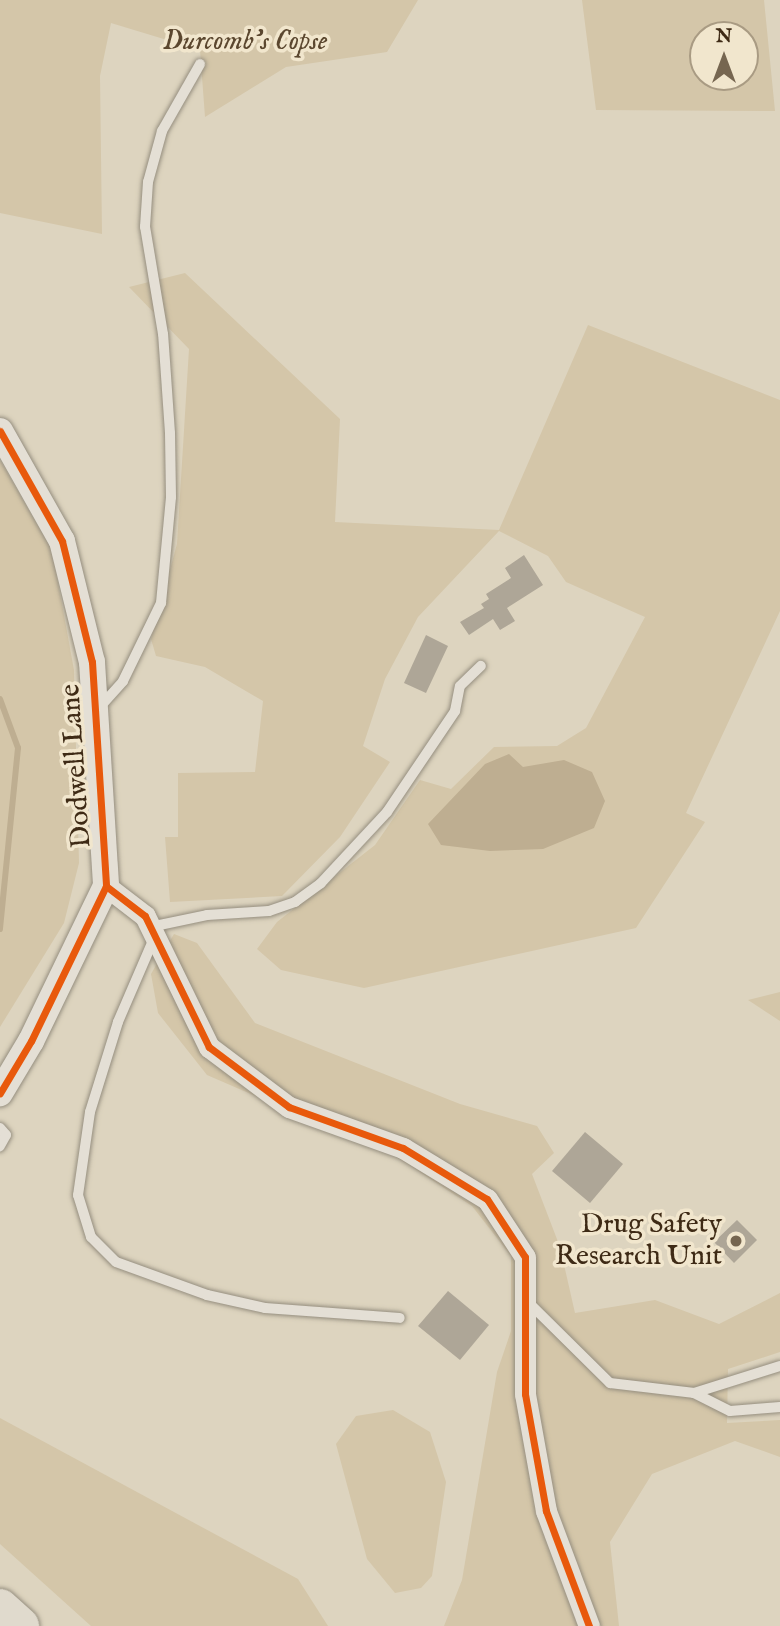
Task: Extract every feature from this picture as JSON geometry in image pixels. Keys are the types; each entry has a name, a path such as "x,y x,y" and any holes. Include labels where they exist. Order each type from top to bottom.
{"highway":[{"path":"0,1608 20,1626"}],"street":[{"name":"Dodwell Lane","path":"0,431 62,541 92,662 106,886 31,1041 0,1093"},
{"path":"106,886 145,916 209,1047 289,1107 403,1148 487,1199 525,1258 525,1394 546,1511 589,1626"}],"lane":[{"path":"95,713 123,681 161,603 171,497 170,433 163,334 145,226 147,193 162,131 200,64"},
{"path":"400,1318 265,1308 207,1295 116,1262 90,1237 78,1195 90,1112 118,1022 153,932 206,915 269,911 295,902 321,883 387,812 455,711 460,686 481,666"},
{"path":"0,1128 6,1135 0,1146"},
{"path":"525,1299 610,1383 694,1393 730,1411 780,1407"},
{"path":"694,1393 780,1366"}],"green space":[{"name":"Durcomb's Copse","path":"0,0 418,0 387,52 286,67 205,117 200,50 111,23 100,76 102,234 0,213"},
{"path":"582,0 764,0 775,111 596,110"},
{"path":"185,273 340,419 335,522 499,530 588,325 780,400 780,611 686,813 705,822 636,928 364,988 281,970 257,949 277,922 375,845 420,780 451,789 494,747 557,746 586,728 645,617 566,582 548,556 499,531 418,617 385,679 363,746 390,762 340,837 282,896 170,902 165,837 178,837 178,773 255,772 263,701 205,667 156,656 151,639 177,544 189,349 129,287"},
{"path":"0,460 52,550 74,670 79,863 64,923 0,1027"},
{"path":"174,934 197,943 255,1023 460,1104 537,1126 554,1153 532,1174 560,1247 575,1313 655,1300 719,1324 780,1293 780,1352 728,1369 727,1423 780,1420 780,1457 735,1441 652,1474 610,1542 619,1626 444,1626 462,1580 497,1372 511,1331 511,1256 472,1206 398,1158 207,1075 158,1013 151,974"},
{"path":"780,992 780,1021 748,1000"},
{"path":"393,1410 430,1432 446,1482 432,1576 421,1588 395,1593 367,1559 336,1444 356,1416"},
{"path":"0,1418 298,1579 328,1626 91,1626 0,1544"}],"shaded area":[{"path":"509,754 523,767 564,760 592,772 605,801 594,828 543,849 490,851 441,845 428,824 485,764"}],"building":[{"path":"524,555 543,585 507,608 515,621 500,630 493,619 469,635 460,622 484,608 481,604 489,599 486,594 511,578 505,568"},
{"path":"426,635 448,646 426,693 404,683"},
{"path":"585,1132 623,1164 590,1203 552,1171"},
{"name":"Drug Safety Research Unit","path":"737,1220 757,1240 734,1263 714,1242"},
{"path":"448,1291 489,1325 460,1360 418,1326"}],"waterway":[{"path":"0,699 18,748 0,929"}],"cycle path":[{"path":"0,431 62,541 92,662 106,886 31,1041 0,1093"},
{"path":"106,886 145,916 209,1047 289,1107 403,1148 487,1199 525,1257 525,1394 546,1511 589,1626"}],"place":[{"name":"Drug Safety Research Unit","path":"736,1241"}]}
